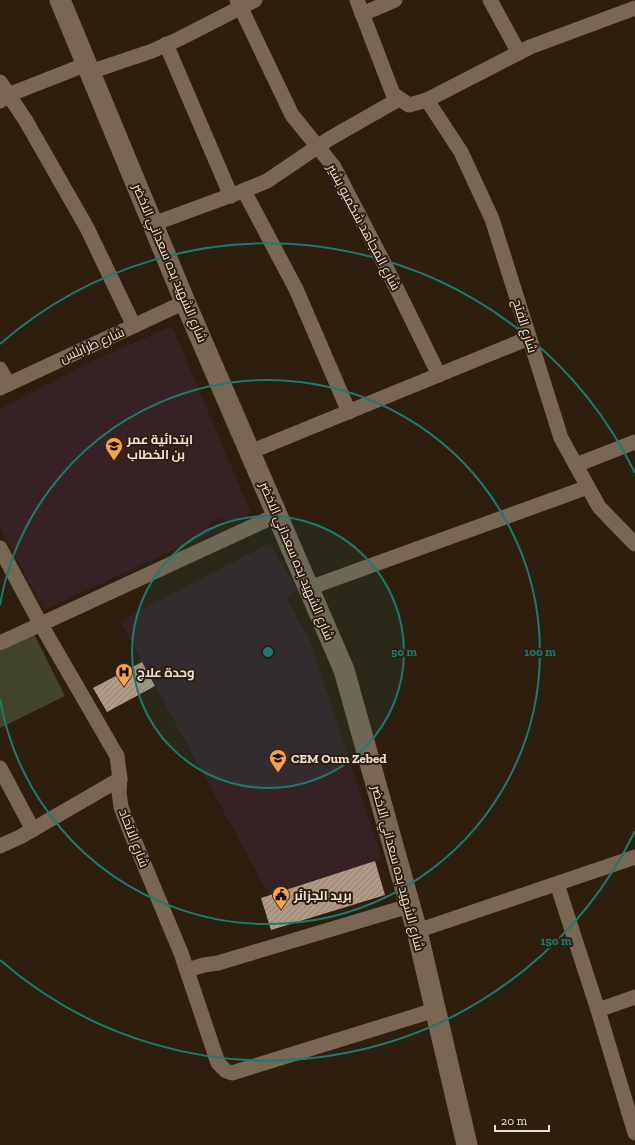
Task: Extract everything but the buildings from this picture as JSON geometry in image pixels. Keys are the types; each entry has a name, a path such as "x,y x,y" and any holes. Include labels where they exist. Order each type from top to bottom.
{"main road":[{"name":"شارع الشهيد بده سعداني الاخضر","path":"60,0 185,302 344,670 416,932 467,1145"}],"street":[{"path":"134,326 87,228 26,121 3,93 152,51 239,4 256,0"},
{"path":"396,0 360,7 392,94 409,105 427,100 530,47 635,8"},
{"path":"490,0 519,53"},
{"name":"شارع المجاهد شكمبو بشير","path":"239,4 292,115 334,166 439,375"},
{"path":"166,44 237,193 296,289 349,412"},
{"path":"153,224 267,181 329,139 399,99"},
{"name":"شارع الفتح","path":"427,100 461,152 492,219 561,438 598,507 635,544"},
{"name":"شارع طرابلس","path":"4,386 185,302"},
{"path":"250,452 529,338"},
{"path":"0,369 4,386"},
{"path":"576,465 635,442"},
{"path":"309,588 588,487"},
{"path":"0,643 277,515"},
{"name":"شارع الاتحاد","path":"0,548 40,624 117,756 121,807 178,945 218,1063 226,1071 232,1073 435,1010"},
{"path":"0,768 33,830"},
{"path":"0,846 33,830 120,779"},
{"path":"416,932 635,857"},
{"path":"556,884 598,1010 635,1133"},
{"path":"187,970 218,963 409,906"},
{"path":"598,1010 635,997"}],"shaded area":[{"name":"ابتدائية عمر بن الخطاب","path":"172,326 251,513 229,523 221,518 209,524 210,533 44,610 0,527 0,409 90,362"},
{"name":"CEM Oum Zebed","path":"270,543 297,590 286,598 311,643 382,859 269,895 120,621"}],"green space":[{"path":"34,634 65,696 0,728 0,651"}],"place":[{"name":"ابتدائية عمر بن الخطاب","path":"114,461"},
{"name":"وحدة علاج","path":"124,687"},
{"name":"CEM Oum Zebed","path":"278,773"},
{"name":"بريد الجزائر","path":"281,910"}]}
